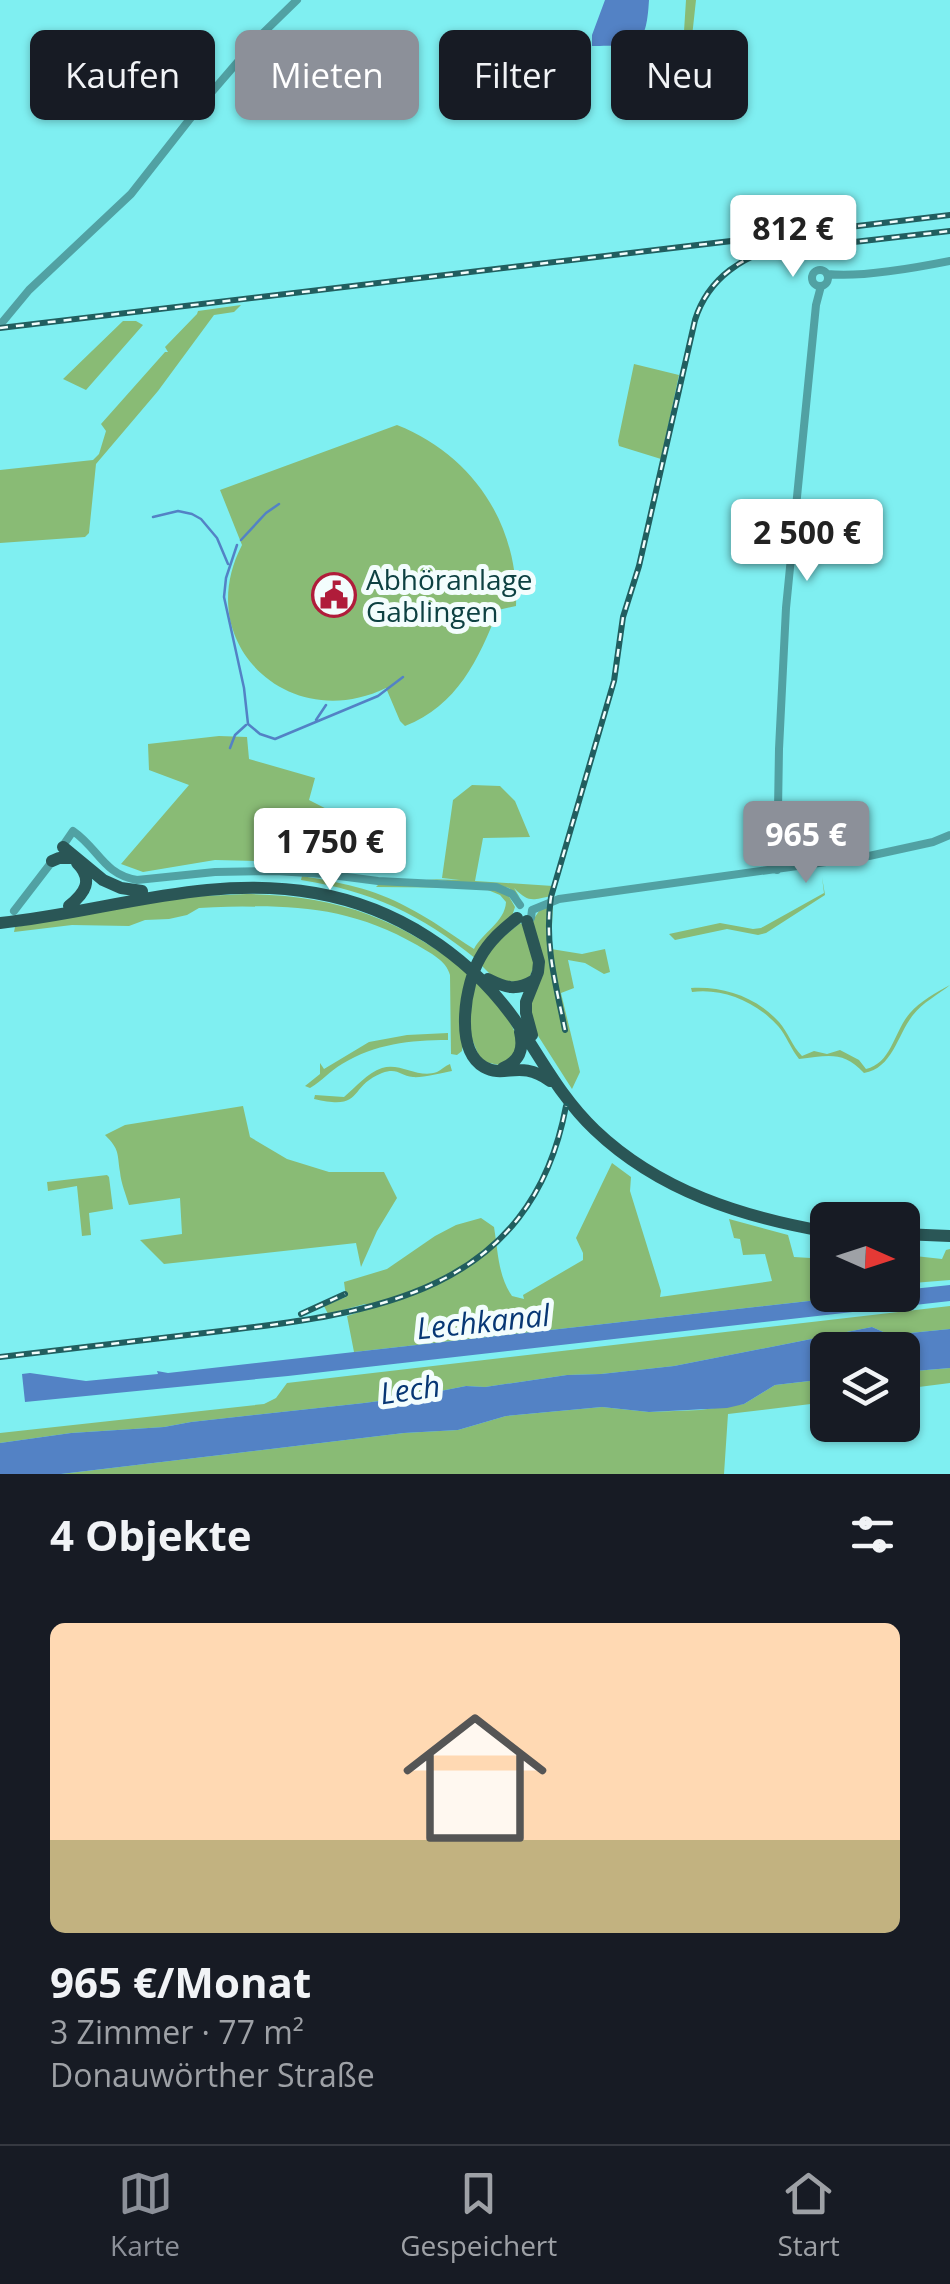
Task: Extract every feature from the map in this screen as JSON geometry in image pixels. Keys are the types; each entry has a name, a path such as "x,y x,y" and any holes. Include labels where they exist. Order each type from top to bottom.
{"highway":[{"path":"52,861 67,852"},
{"path":"67,852 102,880 142,891"},
{"path":"67,852 87,880 84,893 69,906"},
{"path":"9,917 142,891 232,882 283,883 365,900 438,936 485,978 512,1006 564,1092"},
{"path":"9,917 178,892 283,889 334,897 384,913 467,962"},
{"path":"532,1035 526,1002 539,960 524,913 490,942 475,969 467,995 469,1047 482,1066 534,1071 564,1092 650,1169 728,1201 810,1224"},
{"path":"485,978 514,988 533,981"},
{"path":"485,978 564,1092"},
{"path":"498,1070 512,1064 521,1053 518,1025"},
{"path":"920,1238 950,1239"}],"street":[{"path":"0,326 23,296 130,194 211,92 296,0"},
{"path":"778,870 789,566 817,298 822,281 839,275 950,261"},
{"path":"67,852 74,831 108,868 133,880 299,871 378,881 496,886 512,894 524,913 559,899 869,856 933,842 950,833"},
{"path":"777,854 784,863 794,866"},
{"path":"9,917 52,861"},
{"path":"778,870 825,862"}],"green space":[{"path":"686,0 696,0 693,30 684,30"},
{"path":"241,305 234,312 214,315 158,391 96,464 89,533 85,537 0,543 0,470 93,460 99,454 106,431 101,424 168,352 165,347 198,311"},
{"path":"123,321 143,325 86,390 63,379"},
{"path":"634,364 679,375 661,459 619,446"},
{"path":"397,425 448,455 486,496 509,548 516,606 498,610 474,663 452,693 439,706 405,726 386,688 350,699 315,699 284,689 258,671 240,646 229,615 230,581 242,545 220,490"},
{"path":"247,737 249,759 315,778 309,800 356,824 359,864 215,860 143,872 121,864 189,785 149,770 148,744"},
{"path":"472,785 500,786 515,801 530,837 483,838 475,881 553,886 551,896 531,899 514,888 520,898 501,886 426,879 460,880 442,878 453,800"},
{"path":"302,876 382,895 474,949 502,916 506,902 500,895 483,888 376,887 377,883 496,888 507,893 515,907 476,959 415,917 373,898 301,880"},
{"path":"822,877 825,895 766,933 727,929 675,940 669,934 720,923 761,928 824,893"},
{"path":"247,894 338,905 393,925 445,955 470,975 462,1051 451,1054 450,975 445,965 427,951 364,921 311,909 257,906 199,908 187,915 129,926 72,925 14,932 15,927 184,897"},
{"path":"553,903 551,949 582,954 605,949 610,972 604,974 585,963 568,960 574,988 561,993 580,1072 572,1089 535,1031 528,1007 538,980 533,920"},
{"path":"520,923 537,959 527,983 496,980 480,964 490,948"},
{"path":"474,979 517,1036 520,1046 503,1066 481,1061 469,1032"},
{"path":"950,985 917,1011 882,1065 864,1073 842,1058 799,1059 778,1026 760,1010 727,995 692,992 691,988 727,991 760,1006 779,1022 802,1056 814,1051 827,1054 840,1050 859,1060 866,1069 882,1060 914,1009"},
{"path":"448,1033 448,1040 406,1042 367,1052 342,1064 310,1088 305,1086 320,1074 320,1063 324,1069 369,1042"},
{"path":"450,1064 452,1071 421,1077 392,1071 382,1073 349,1100 314,1099 315,1095 344,1097 382,1068 430,1074"},
{"path":"243,1106 250,1137 287,1159 329,1172 384,1172 397,1198 361,1267 356,1243 164,1264 140,1240 182,1234 180,1198 129,1205 117,1152 105,1135 125,1125"},
{"path":"612,1163 631,1177 630,1191 660,1297 772,1281 765,1254 743,1255 740,1239 734,1238 729,1219 788,1235 794,1257 810,1258 810,1301 354,1352 347,1316 374,1307 365,1304 328,1314 324,1306 346,1297 344,1282 387,1269 435,1236 481,1218 494,1227 507,1288 512,1296 524,1299 523,1295 583,1260 576,1238"},
{"path":"107,1175 113,1209 89,1213 91,1235 82,1236 77,1186 48,1191 47,1182"},
{"path":"950,1249 950,1280 920,1282 920,1257 942,1259"},
{"path":"950,1306 950,1329 883,1332 872,1327 810,1332 810,1339 674,1366 466,1386 364,1403 0,1443 0,1433 264,1404 276,1398 287,1383"},
{"path":"950,1368 950,1383 920,1387 920,1371"},
{"path":"810,1381 810,1404 728,1414 724,1474 61,1474 458,1430 506,1416 602,1407 649,1412 700,1410 744,1404 775,1385"}],"water":[{"path":"605,0 649,0 645,30 611,30 611,46 592,46"},
{"path":"950,1285 950,1301 920,1304 920,1288"},
{"path":"810,1301 810,1312 853,1312 25,1402 22,1374 86,1381 158,1374 157,1371 168,1373"},
{"path":"872,1327 883,1332 847,1332"},
{"path":"950,1329 950,1368 920,1371 920,1332"},
{"path":"810,1339 810,1381 775,1385 744,1404 727,1408 649,1412 602,1407 506,1416 458,1430 61,1474 0,1474 0,1443 364,1403 466,1386 674,1366"}],"waterway":[{"path":"241,540 279,504"},
{"path":"153,517 178,511 201,519 217,538 228,564"},
{"path":"237,545 224,597 248,724 260,734 275,739 378,696 403,677"},
{"path":"316,720 326,705"},
{"path":"230,748 235,735 246,725"}],"railway":[{"path":"0,328 950,215"},
{"path":"828,245 950,231"},
{"path":"565,1030 550,948 551,897 614,681 623,617 639,566 695,320 709,292 730,270 756,255 786,246"},
{"path":"0,1357 330,1316 436,1283 481,1255 518,1218 547,1169 566,1106"},
{"path":"301,1314 345,1294"}],"place":[{"name":"Abhöranlage Gablingen","path":"334,595"}],"water label":[{"name":"Lechkanal","path":"483,1321"},
{"name":"Lech","path":"410,1389"}]}
